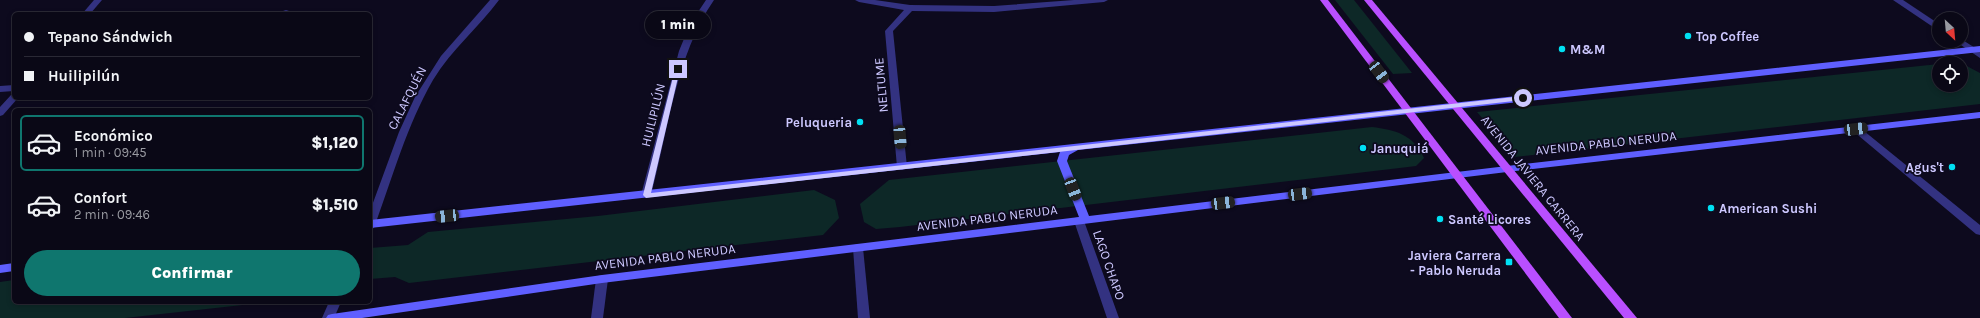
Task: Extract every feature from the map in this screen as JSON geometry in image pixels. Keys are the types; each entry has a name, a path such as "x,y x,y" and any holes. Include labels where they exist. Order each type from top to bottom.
{"main road":[{"path":"1324,0 1566,318"},
{"name":"AVENIDA JAVIERA CARRERA","path":"1368,0 1630,318"},
{"path":"372,224 1076,148 1455,105 1977,51"},
{"name":"AVENIDA PABLO NERUDA","path":"332,318 602,279 1507,169 1980,115"},
{"path":"1076,148 1065,153 1062,161 1082,220"},
{"path":"0,269 12,267"}],"street":[{"path":"88,12 98,0"},
{"name":"CALAFQUÉN","path":"372,219 406,129 429,81 458,39 495,0"},
{"name":"HUILIPILÚN","path":"646,195 686,40 699,14 710,0"},
{"path":"859,0 910,8 994,9 1104,0"},
{"path":"1897,0 1932,23"},
{"name":"NELTUME","path":"902,167 889,31 910,8"},
{"path":"1968,46 1977,51"},
{"path":"0,89 12,88"},
{"path":"0,113 12,99"},
{"path":"1856,129 1980,231"},
{"name":"LAGO CHAPO","path":"1082,220 1112,318"},
{"path":"858,248 864,318"},
{"path":"597,318 602,279"},
{"path":"328,318 334,304"}],"green space":[{"path":"1335,0 1354,0 1412,73 1393,74"},
{"path":"1932,65 1932,92 1968,92 1968,67 1980,73 1980,104 1515,157 1477,112"},
{"path":"1372,127 1396,132 1409,138 1420,150 1424,158 1416,166 876,229 864,222 860,204 889,180"},
{"path":"814,190 835,200 839,218 823,235 409,283 395,277 372,279 372,248 408,245 428,232 598,216"},
{"path":"12,280 12,304 252,304 125,318 0,318 0,282"}],"place":[{"name":"Top Coffee","path":"1688,36"},
{"name":"M&M","path":"1562,49"},
{"name":"Peluqueria","path":"860,122"},
{"name":"Januquiá","path":"1363,148"},
{"name":"Agus't","path":"1952,167"},
{"name":"American Sushi","path":"1711,208"},
{"name":"Santé Licores","path":"1440,219"},
{"name":"Javiera Carrera - Pablo Neruda","path":"1509,262"}],"route":[{"path":"678,69 646,195 1523,98"}]}
